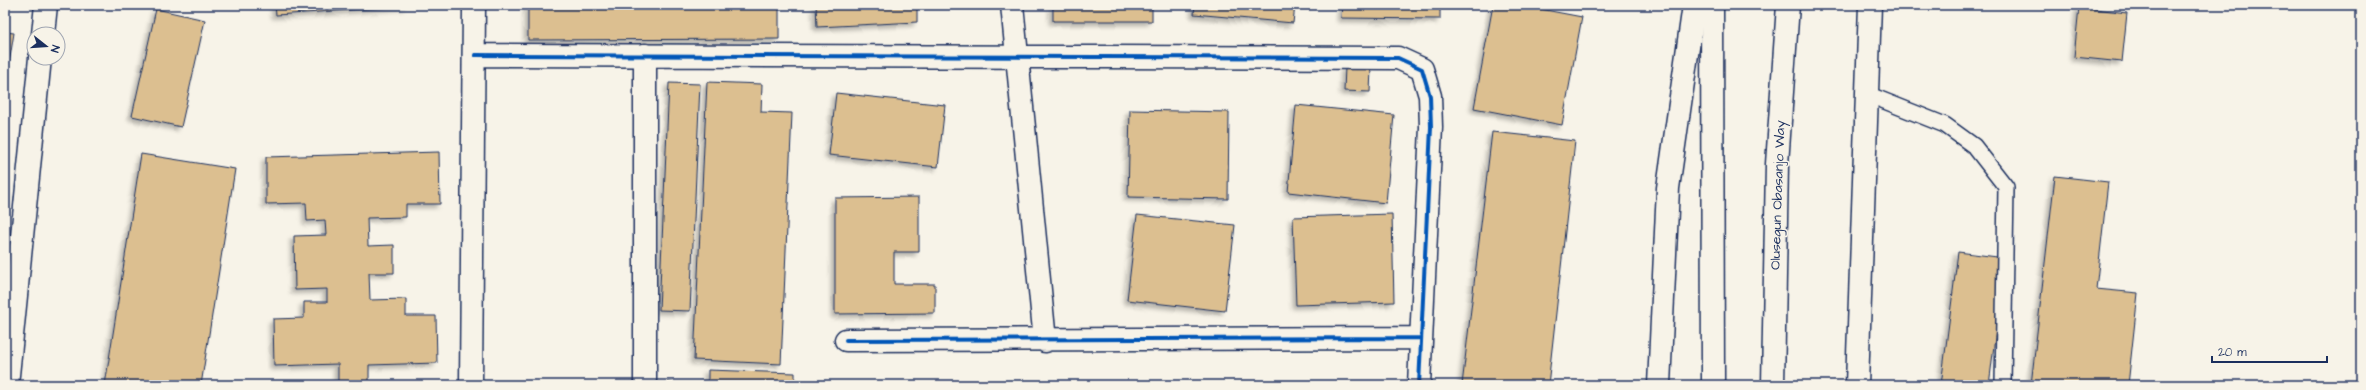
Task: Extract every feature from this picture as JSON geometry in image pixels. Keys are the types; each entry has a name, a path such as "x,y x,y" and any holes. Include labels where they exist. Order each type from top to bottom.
{"main road":[{"path":"44,26 46,5"},
{"path":"471,385 475,54 474,5"},
{"path":"1012,5 1045,341"},
{"path":"1659,385 1668,188 1694,5"},
{"path":"1712,5 1713,385"},
{"name":"Olusegun Obasanjo Way","path":"1773,385 1777,164 1788,5"},
{"path":"1857,385 1870,5"},
{"path":"475,54 1017,55 1398,58 1422,69 1430,96 1431,127 1419,385"},
{"path":"645,55 645,385"},
{"path":"7,385 39,66"},
{"path":"846,340 1045,341 1421,338"}],"lane":[{"path":"1867,94 1945,125 1974,146 2006,187 2003,385"}],"building":[{"path":"275,5 407,5 407,6 276,15"},
{"path":"528,5 779,5 779,39 528,40"},
{"path":"816,5 917,5 917,22 817,27"},
{"path":"1053,5 1152,5 1152,21 1053,21"},
{"path":"1195,5 1295,5 1293,23 1194,14"},
{"path":"1342,5 1440,5 1440,19 1341,18"},
{"path":"1493,5 1519,5 1582,17 1562,125 1474,108"},
{"path":"2079,7 2127,13 2122,62 2074,57"},
{"path":"156,9 205,20 181,127 132,116"},
{"path":"5,32 14,33 5,88"},
{"path":"1345,67 1371,69 1370,92 1344,91"},
{"path":"707,82 762,84 761,112 792,113 781,364 694,360"},
{"path":"669,83 700,84 690,311 659,310"},
{"path":"836,93 945,105 938,167 829,155"},
{"path":"1296,105 1394,115 1386,203 1288,192"},
{"path":"1130,110 1229,112 1228,199 1128,197"},
{"path":"1492,132 1575,141 1548,385 1462,385"},
{"path":"439,152 440,204 406,204 406,217 367,218 368,246 394,245 394,273 369,273 370,300 406,299 406,316 436,316 437,363 369,365 369,385 338,385 338,364 274,366 273,319 304,318 304,302 327,302 327,289 295,290 294,236 326,235 325,220 307,221 306,203 266,204 266,157"},
{"path":"141,154 235,169 201,385 105,385"},
{"path":"2055,176 2108,182 2096,289 2138,293 2128,385 2031,385"},
{"path":"919,197 919,252 894,252 894,284 935,284 935,313 835,314 835,198"},
{"path":"1392,214 1394,302 1296,305 1293,217"},
{"path":"1137,215 1235,225 1225,311 1127,300"},
{"path":"1958,252 2005,258 1989,385 1941,385"},
{"path":"708,370 795,373 795,385 708,385"},
{"path":"667,382 691,384 691,385 666,385"}],"cycle path":[{"path":"475,55 1398,58 1422,69 1430,96 1431,127 1419,385"},
{"path":"846,340 1421,338"}]}
